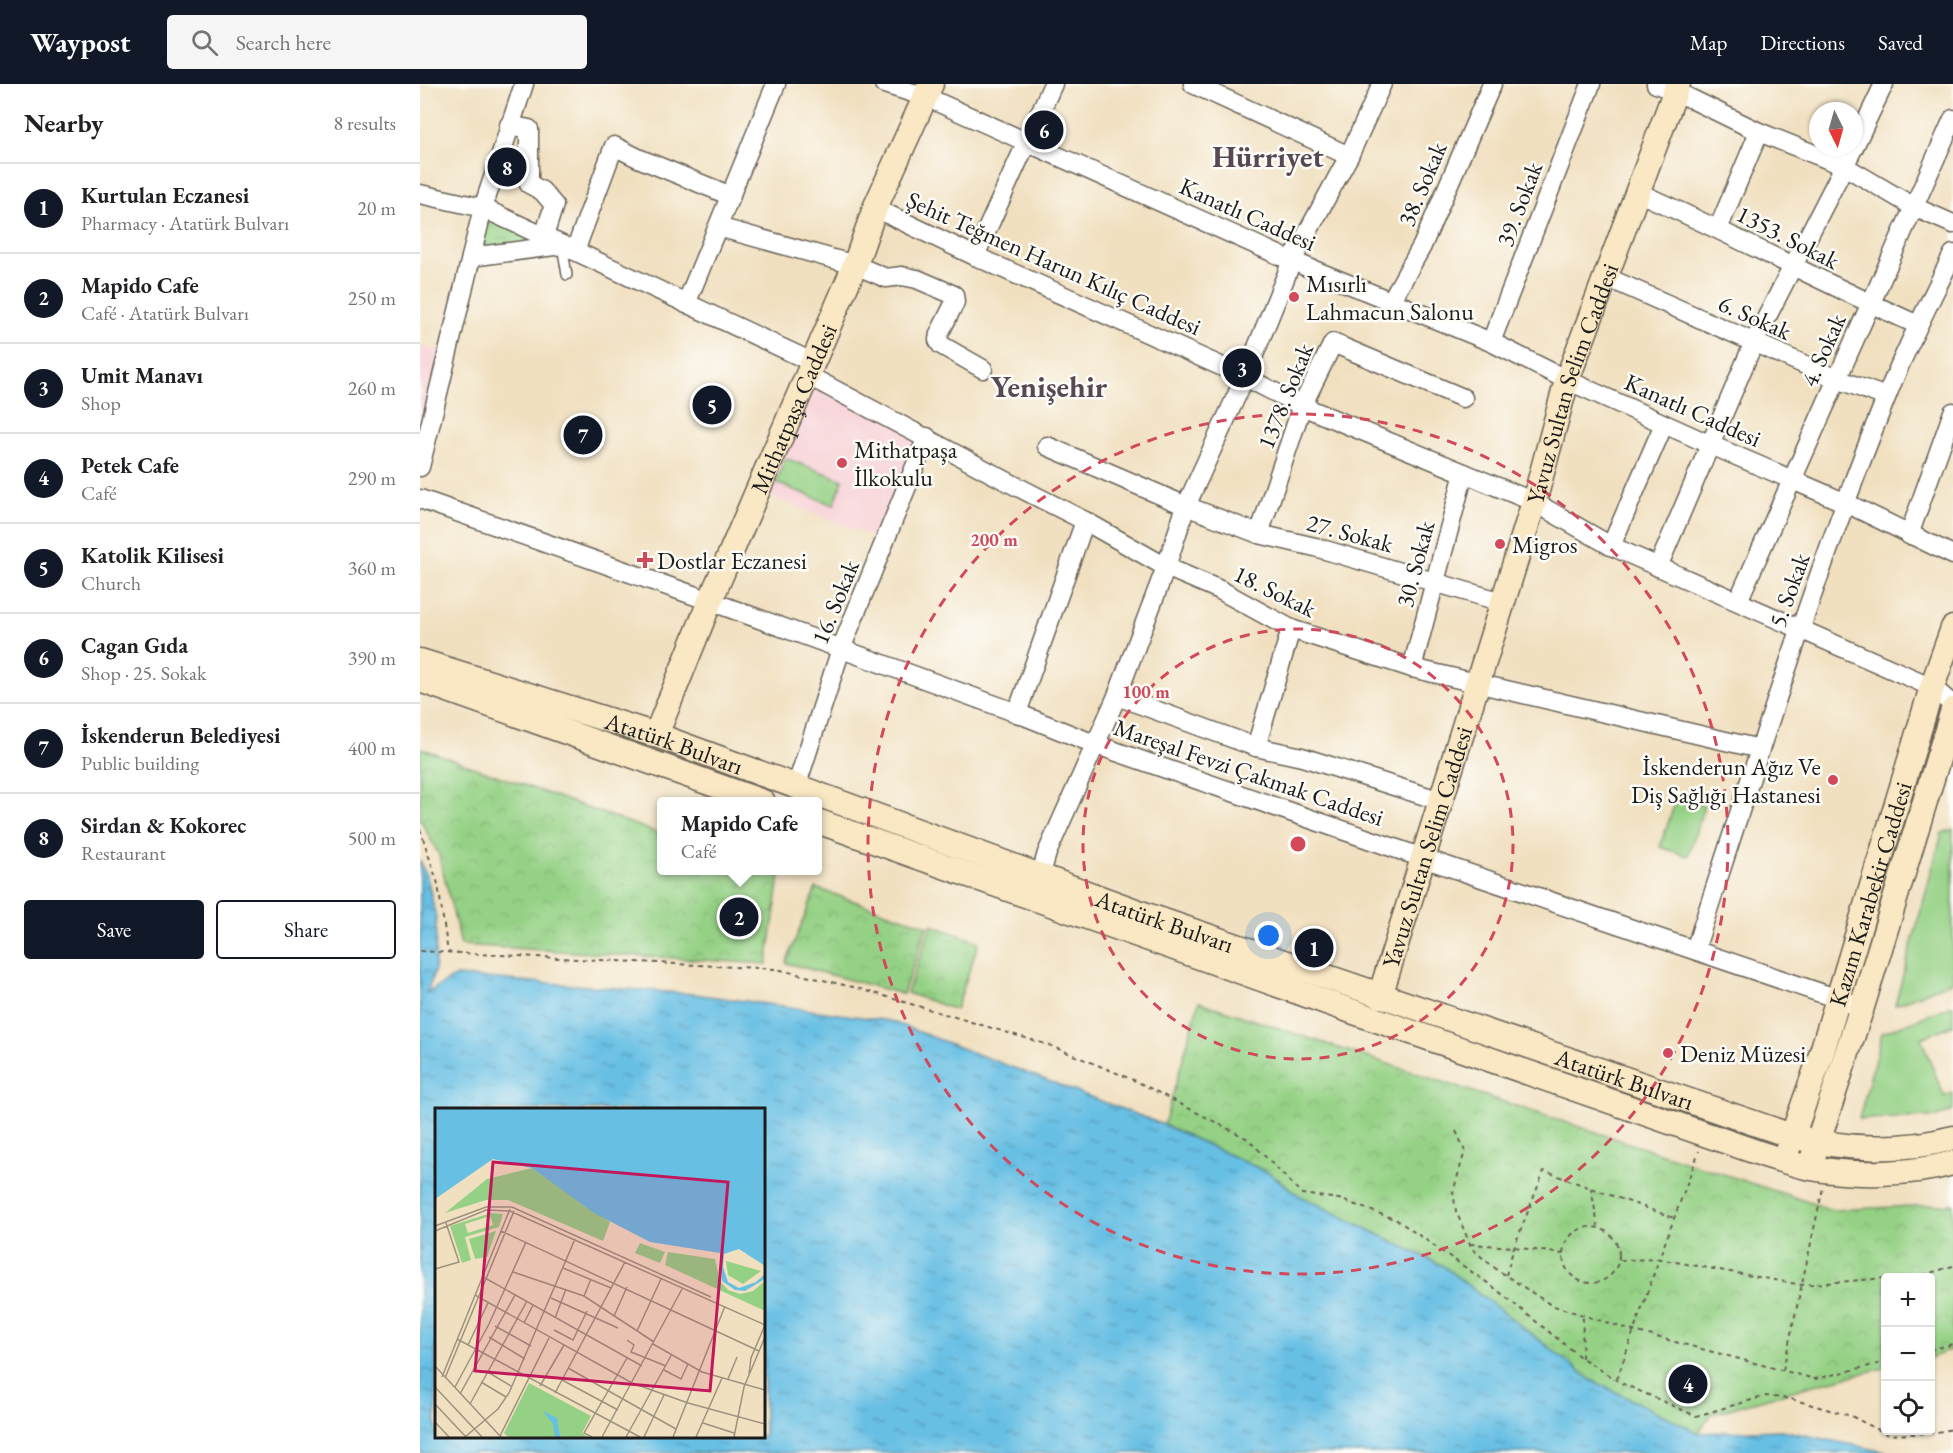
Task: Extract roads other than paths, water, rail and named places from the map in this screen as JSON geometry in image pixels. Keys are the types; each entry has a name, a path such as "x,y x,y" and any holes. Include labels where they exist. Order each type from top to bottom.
{"street":[{"path":"420,468 483,208 524,84"},
{"path":"686,304 776,84"},
{"name":"Kanatlı Caddesi","path":"884,84 928,91 1027,141 1292,261 1491,342 1567,380 1711,446 1846,503 1953,555"},
{"path":"975,256 1053,84"},
{"path":"1194,84 1349,156"},
{"path":"1040,877 1047,854 1118,696 1186,506 1245,376 1292,261 1349,156 1382,84"},
{"name":"38. Sokak","path":"1391,301 1422,246 1492,84"},
{"name":"39. Sokak","path":"1491,342 1591,84"},
{"path":"1863,128 1882,88 1864,84"},
{"path":"1669,86 1759,132 1844,166 1914,207 1953,224"},
{"name":"Yavuz Sultan Selim Caddesi","path":"1380,996 1534,502 1567,380 1637,192 1669,86"},
{"name":"Mithatpaşa Caddesi","path":"656,735 710,601 855,265 875,208 928,91"},
{"name":"4. Sokak","path":"1738,601 1953,118"},
{"path":"509,125 529,129 529,184 542,191 554,205 544,236"},
{"path":"1718,229 1759,132"},
{"path":"471,257 568,248 614,146 731,196"},
{"path":"1658,567 1754,342 1849,156"},
{"name":"1353. Sokak","path":"1637,192 1918,325"},
{"name":"18. Sokak","path":"420,194 483,208 686,304 809,368 927,437 1166,567 1220,590 1291,629 1412,668 1760,749"},
{"name":"Şehit Teğmen Harun Kılıç Caddesi","path":"875,208 975,256 1245,376"},
{"path":"718,227 855,265 886,278 902,276 917,279 954,295 955,302 938,340 940,345 983,369"},
{"name":"5. Sokak","path":"1695,950 1800,628 1846,503 1886,397 1953,254"},
{"name":"6. Sokak","path":"1606,277 1837,379 1886,397"},
{"name":"1378. Sokak","path":"1259,534 1302,406 1333,343 1463,398"},
{"path":"1245,376 1302,406 1534,502 1611,546 1932,687 1953,705"},
{"path":"1909,535 1953,412"},
{"path":"1611,546 1664,424"},
{"name":"16. Sokak","path":"796,787 841,649 927,437"},
{"name":"27. Sokak","path":"1047,446 1186,506 1259,534 1315,547 1502,602"},
{"name":"30. Sokak","path":"1412,668 1464,473"},
{"name":"Mareşal Fevzi Çakmak Caddesi","path":"420,499 710,601 1017,713 1097,745 1862,1007"},
{"path":"1017,713 1085,521"},
{"name":"Kazım Karabekir Caddesi","path":"1784,1160 1821,1055 1932,687 1953,628"},
{"path":"1256,747 1291,629"},
{"name":"Atatürk Bulvarı","path":"420,661 656,735 1040,877 1791,1136 1819,1143 1875,1147 1939,1142 1953,1138"},
{"name":"Atatürk Bulvarı","path":"420,680 752,797"},
{"path":"1118,696 1256,747 1302,757 1441,801"},
{"name":"Kazım Karabekir Caddesi","path":"1818,1169 1819,1143 1953,710"},
{"name":"Atatürk Bulvarı","path":"822,823 1371,1018 1784,1160 1818,1169 1872,1173 1937,1168 1953,1163"}],"lane":[{"path":"567,276 568,248"}],"water":[{"path":"420,860 428,881 436,918 435,970 427,993 456,976 694,994 890,1021 1164,1125 1269,1173 1300,1196 1443,1266 1591,1380 1699,1433 1781,1430 1891,1453 420,1453"}],"place":[{"name":"Cagan Gıda","path":"1044,130"},
{"name":"Sirdan & Kokorec","path":"507,167"},
{"name":"Mısırlı Lahmacun Salonu","path":"1294,297"},
{"name":"Umit Manavı","path":"1242,368"},
{"name":"Katolik Kilisesi","path":"712,405"},
{"name":"İskenderun Belediyesi","path":"583,435"},
{"name":"Mithatpaşa İlkokulu","path":"842,463"},
{"name":"Migros","path":"1500,544"},
{"name":"Dostlar Eczanesi","path":"645,560"},
{"name":"İskenderun Ağız Ve Diş Sağlığı Hastanesi","path":"1833,780"},
{"name":"Mapido Cafe","path":"739,917"},
{"name":"Kurtulan Eczanesi","path":"1314,948"},
{"name":"Deniz Müzesi","path":"1668,1053"},
{"name":"Petek Cafe","path":"1688,1384"}],"district":[{"name":"Hürriyet","path":"1268,156"},
{"name":"Yenişehir","path":"1049,386"}]}
